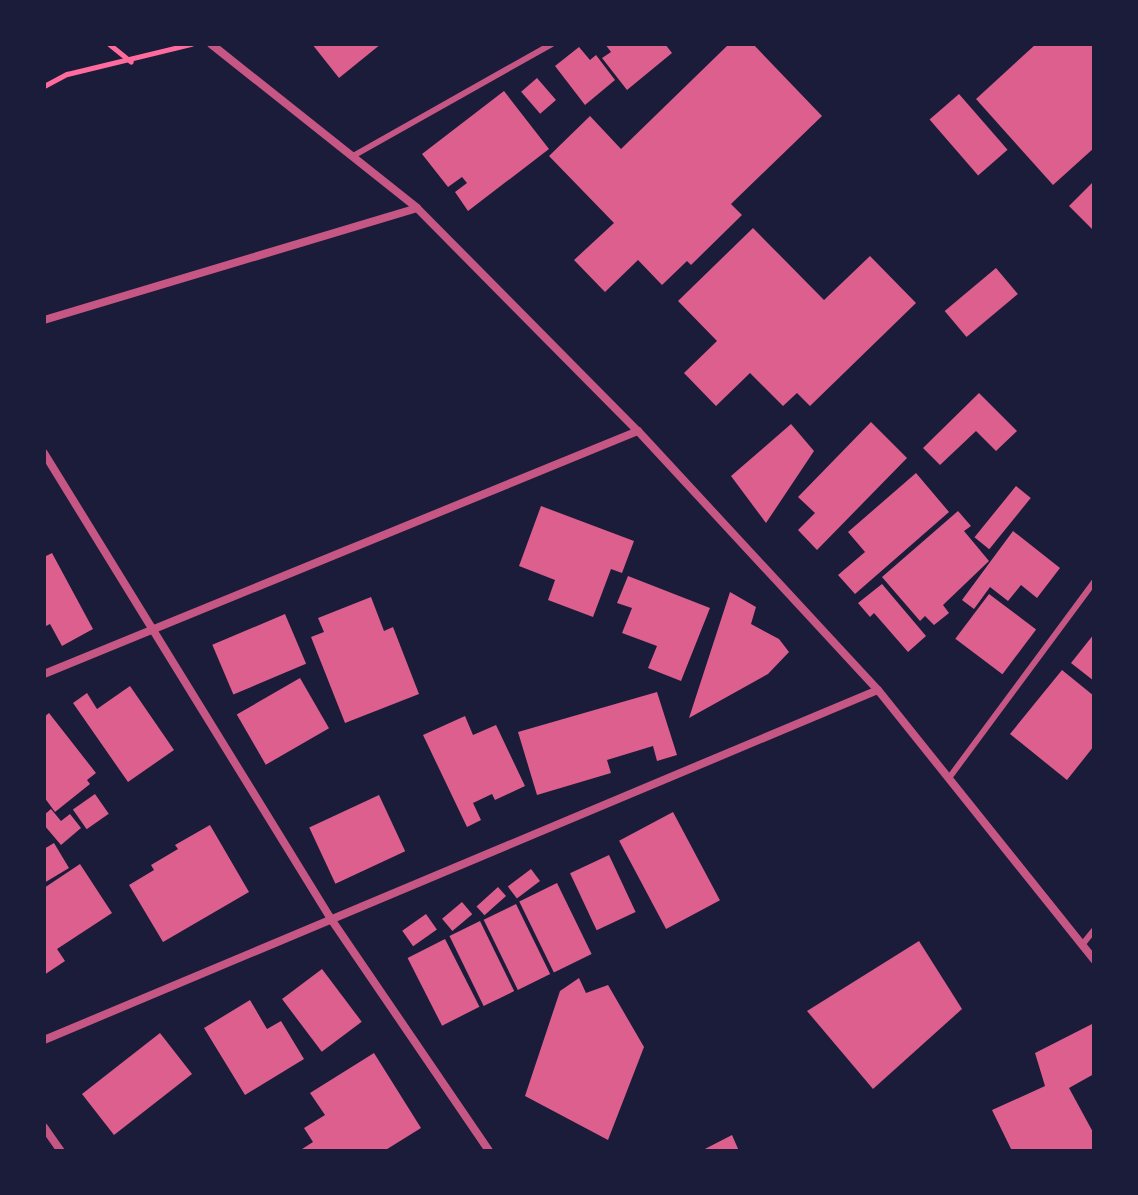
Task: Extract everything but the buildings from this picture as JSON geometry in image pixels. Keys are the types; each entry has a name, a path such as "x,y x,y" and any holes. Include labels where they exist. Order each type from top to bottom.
{"street":[{"path":"211,44 417,208 638,431 878,690 1094,960"},
{"path":"44,320 417,208"},
{"path":"44,674 155,632 638,431"},
{"path":"44,453 331,919 489,1151"},
{"path":"44,1040 878,690"},
{"path":"44,1127 61,1151"}],"lane":[{"path":"353,156 552,44"},
{"path":"949,778 1094,582"},
{"path":"1082,945 1094,930"}],"path":[{"path":"109,44 132,62"},
{"path":"44,86 67,74 132,62 192,44"}]}
